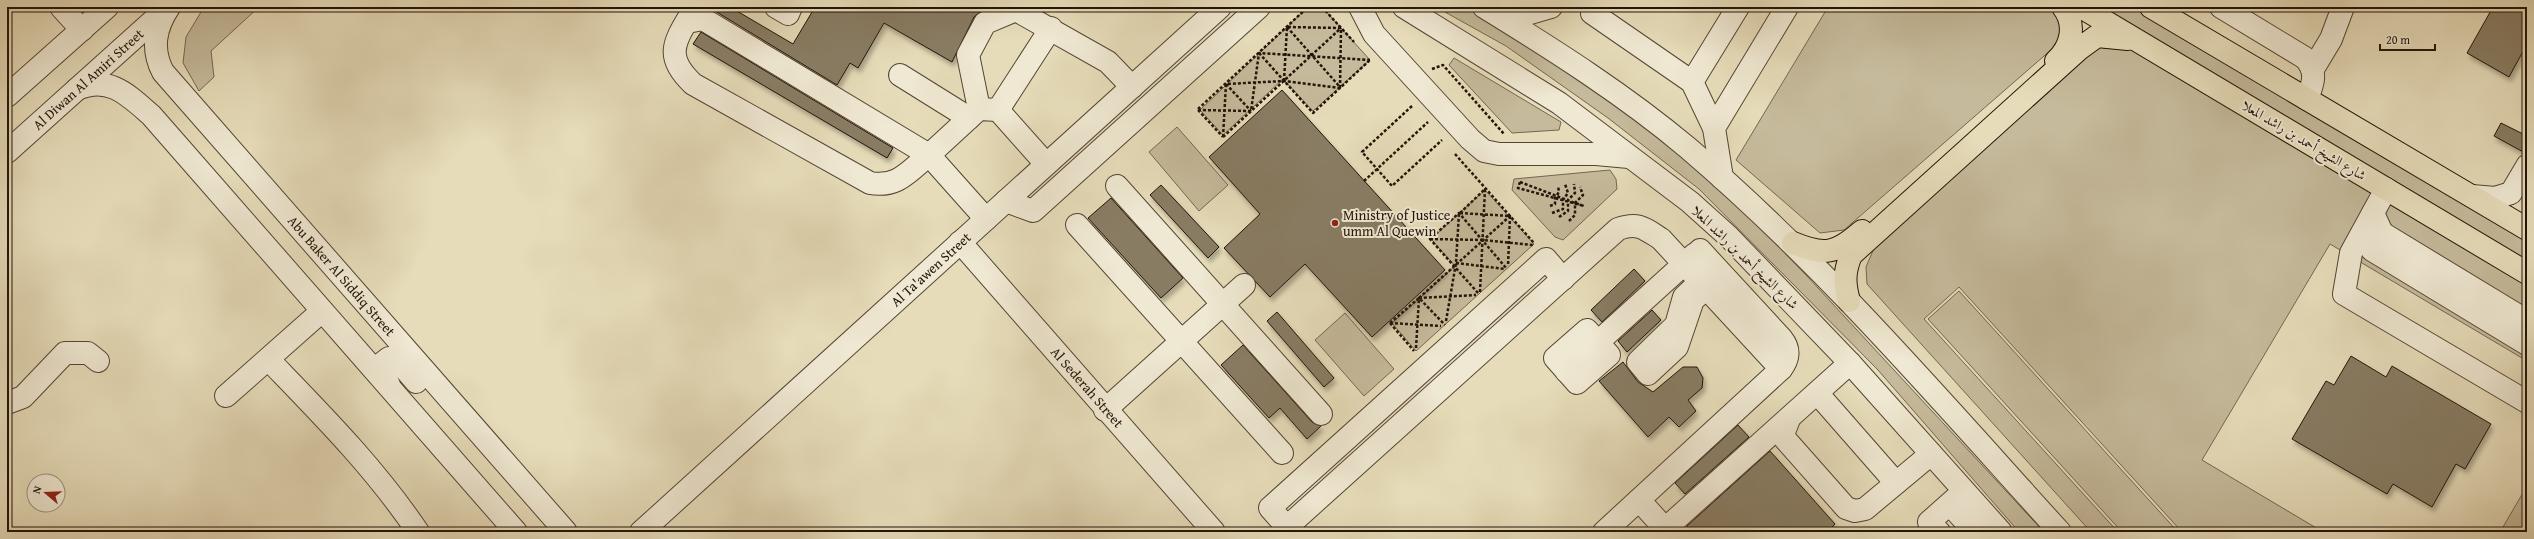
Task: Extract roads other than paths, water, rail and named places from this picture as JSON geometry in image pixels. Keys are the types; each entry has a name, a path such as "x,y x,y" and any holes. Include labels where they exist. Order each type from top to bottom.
{"main road":[{"path":"1793,243 1812,251 1824,253 1847,245 2066,52 2072,33 2067,12 2063,7"},
{"name":"شارع الشيخ أحمد بن راشد المعلا","path":"2081,7 2527,272"},
{"path":"2151,7 2472,196 2524,224"},
{"path":"1849,301 1845,286 1845,271 1852,255 2079,49 2097,36 2114,36 2135,40"}],"street":[{"path":"61,7 82,30"},
{"path":"7,96 107,7"},
{"name":"Al Diwan Al Amiri Street","path":"7,152 169,7"},
{"name":"Abu Baker Al Siddiq Street","path":"169,7 162,17 155,42 158,62 163,72 566,532"},
{"path":"776,7 788,14 792,7"},
{"name":"Al Ta'awen Street","path":"641,532 1220,7"},
{"path":"1006,201 1033,211 1260,7"},
{"path":"1360,7 1374,34 1443,110 1484,151 1499,154 1629,157"},
{"name":"شارع الشيخ أحمد بن راشد المعلا","path":"1404,7 1559,103 1690,202 1725,234 1850,363 2001,532"},
{"path":"1484,7 1624,98 1687,147 1722,178 1793,243 1849,301 2060,532"},
{"path":"1506,20 1551,7"},
{"path":"1692,82 1738,7"},
{"path":"1714,128 1787,7"},
{"path":"2221,7 2306,58 2313,69"},
{"path":"2306,99 2313,84 2313,69 2331,39 2343,7"},
{"path":"1588,9 1692,82 1714,128 1722,178"},
{"path":"982,112 968,55 985,23 1016,10 1051,28 1108,62 1132,87"},
{"path":"986,219 929,155 703,20 691,15 676,41 674,58 679,71 693,84 870,183 884,185 896,182 929,155 982,112 1051,28"},
{"path":"900,75 982,112 1046,164"},
{"path":"77,89 95,83 113,86 121,90 151,115 516,532"},
{"path":"2472,196 2495,198 2511,193 2527,166"},
{"path":"1117,186 1224,303 1321,414"},
{"path":"2386,189 2351,253 2344,294 2527,402"},
{"path":"2511,193 2524,224"},
{"path":"2373,213 2382,233 2527,321"},
{"path":"1284,530 1270,508 1546,259 1563,279 1618,229 1632,224 1646,229 1661,239 1697,256 1786,344 1787,357 1781,369 1604,532"},
{"path":"1078,225 1282,453"},
{"path":"2382,233 2372,250 2527,344"},
{"path":"1566,371 1555,358 1586,330 1598,343 1697,256 1725,234"},
{"name":"Al Sederah Street","path":"960,242 1105,410 1214,532"},
{"path":"1697,256 1704,285 1781,369"},
{"path":"1105,410 1244,285"},
{"path":"226,396 269,360 322,311"},
{"path":"7,403 23,397 64,353 88,353 98,361"},
{"path":"392,390 380,365 389,358 399,362 467,439 534,497 571,532"},
{"path":"269,360 339,433 394,496 418,532"},
{"path":"1639,500 1667,530 1818,394 1850,363"},
{"path":"1818,394 1896,483"},
{"path":"1789,419 1784,432 1785,439 1846,508 1855,511 1866,509 1931,454"},
{"path":"1939,532 1929,522 1966,494"},
{"path":"1966,494 1954,509 1975,532"}],"place":[{"name":"Ministry of Justice umm Al Quewin","path":"1335,223"}]}
